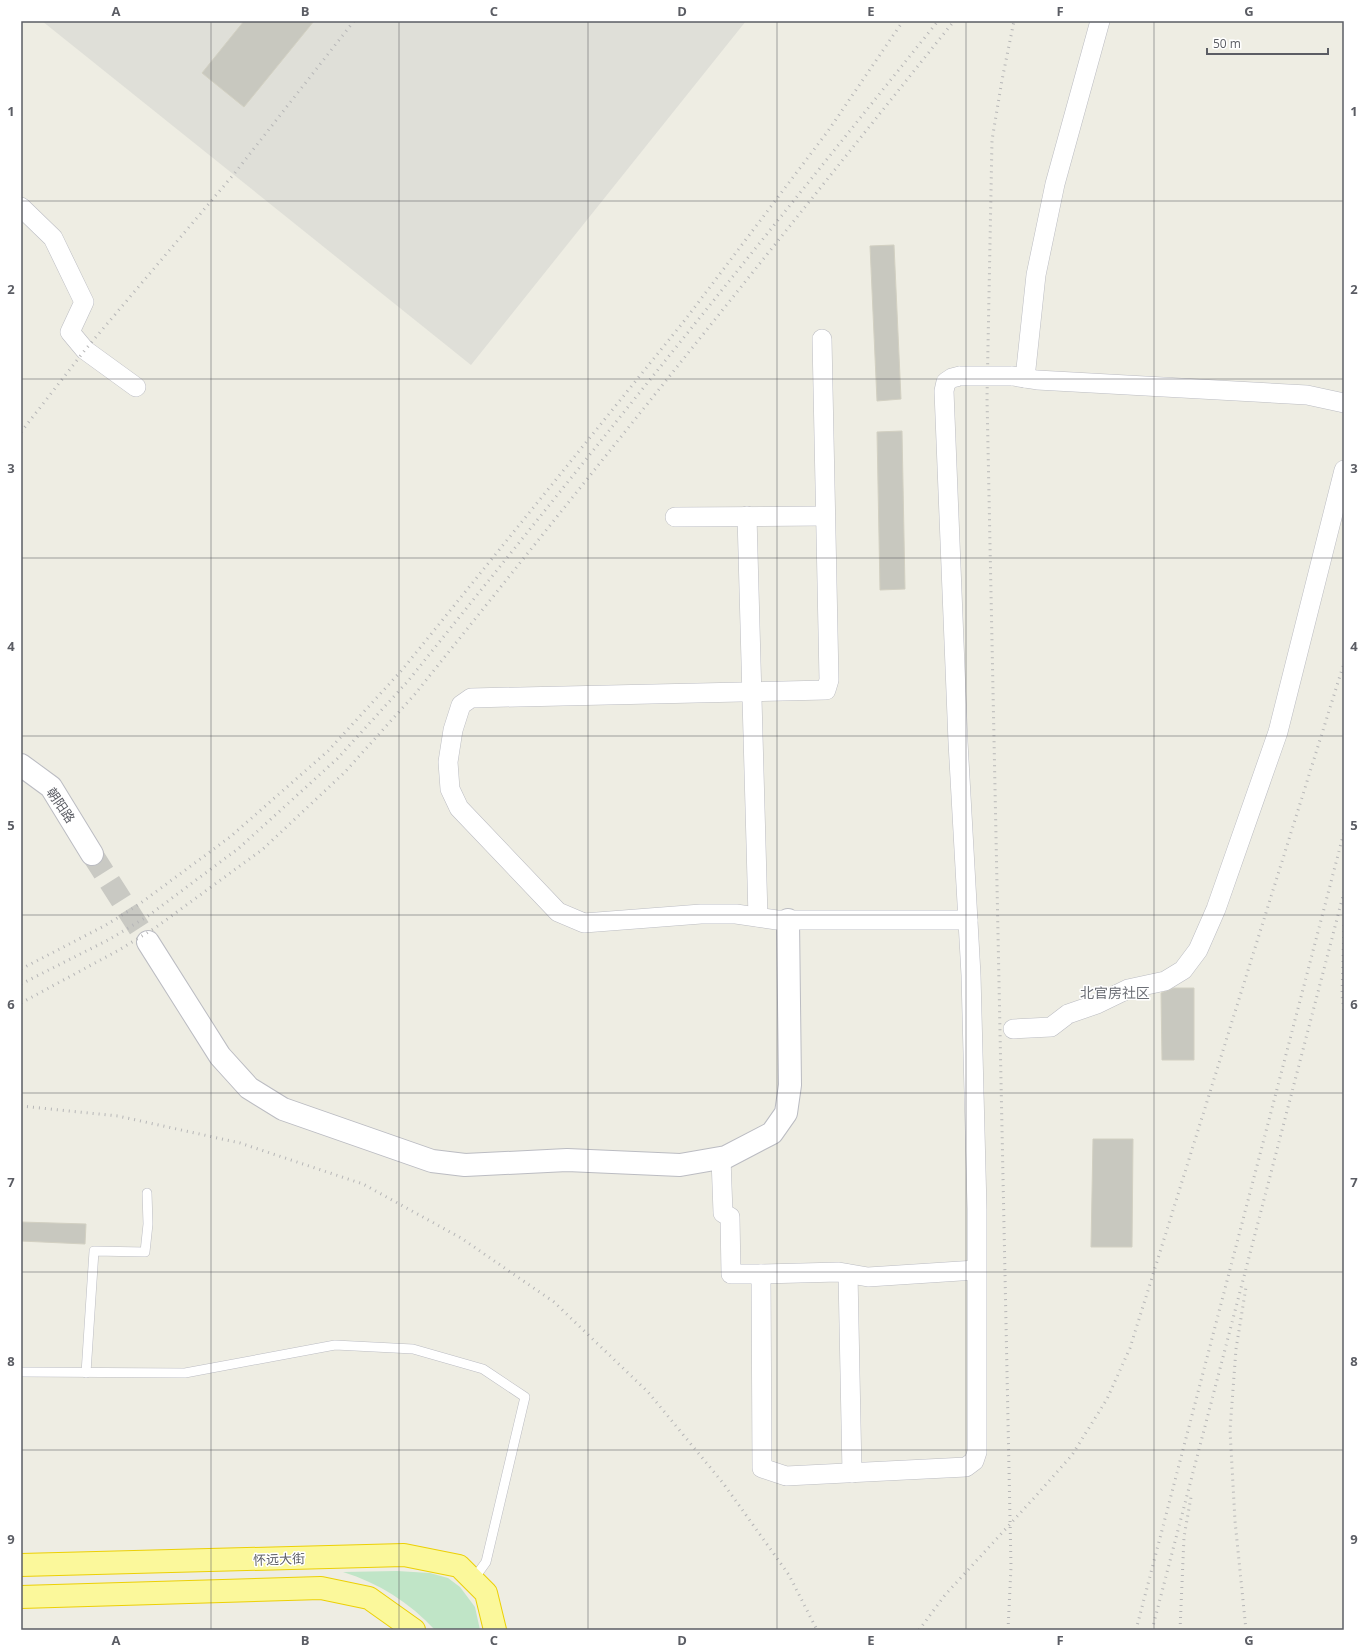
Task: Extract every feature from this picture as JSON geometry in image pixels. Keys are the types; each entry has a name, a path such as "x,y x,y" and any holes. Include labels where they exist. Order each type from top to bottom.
{"highway":[{"name":"怀远大街","path":"21,1565 404,1555 459,1566 486,1593 495,1630"},
{"path":"21,1597 321,1588 369,1598 414,1630"}],"street":[{"path":"1018,377 1036,275 1055,184 1100,21"},
{"path":"21,207 53,238 84,302 70,332 85,350 136,387"},
{"path":"822,339 828,680 826,690 751,693 471,698 461,705 453,730 448,762 450,789 459,808 558,912 584,923 701,914 736,914 788,920 968,920"},
{"path":"761,1274 762,1468 786,1476 966,1467 974,1461 977,1452 977,1209 971,975 958,742 944,391 946,382 952,378 960,376 1018,377 1307,395 1344,403"},
{"path":"1013,1029 1051,1027 1068,1014 1097,1004 1128,989 1165,981 1183,970 1198,950 1216,909 1278,732 1344,470"},
{"path":"747,516 758,917"},
{"path":"675,517 825,516"},
{"name":"朝阳路","path":"21,765 51,787 92,854"},
{"path":"148,942 220,1056 249,1088 283,1109 432,1161 465,1165 567,1160 680,1165 726,1157 772,1133 786,1113 790,1085 788,920"},
{"path":"721,1158 723,1213 730,1217 731,1274 838,1272 868,1277 976,1270"},
{"path":"848,1274 852,1472"}],"lane":[{"path":"86,1373 94,1251 145,1252 148,1224 147,1193"},
{"path":"21,1372 185,1373 335,1345 413,1349 482,1369 525,1397 486,1562 473,1580"}],"shaded area":[{"path":"42,21 746,21 471,365"}],"green space":[{"path":"397,1571 430,1573 448,1578 460,1587 475,1607 480,1630 435,1630 415,1611 393,1595 369,1582 343,1572"}],"building":[{"path":"244,21 314,21 244,107 202,73"},
{"path":"894,245 901,399 877,401 870,246"},
{"path":"902,431 905,589 880,590 877,432"},
{"path":"1174,988 1194,988 1194,1060 1162,1060 1161,993"},
{"path":"1093,1139 1133,1139 1132,1247 1091,1247"},
{"path":"21,1222 86,1224 85,1244 21,1241"}],"tunnel":[{"path":"92,854 148,942"}],"railway":[{"path":"21,432 85,350 234,174 354,21"},
{"path":"21,969 106,925 138,905 230,837 328,751 402,670 685,320 828,131 903,21"},
{"path":"21,984 110,939 148,916 239,848 337,759 408,681 938,21"},
{"path":"21,1003 119,950 155,928 263,849 345,772 415,694 954,21"},
{"path":"1008,1630 1011,1567 987,398 992,140 1014,21"},
{"path":"919,1630 945,1595 1072,1455 1107,1399 1130,1348 1344,663"},
{"path":"1136,1630 1344,832"},
{"path":"1152,1630 1344,892"},
{"path":"1344,925 1342,995 1344,1011"},
{"path":"21,1106 118,1116 240,1143 363,1184 461,1238 554,1302 648,1392 723,1483 789,1575 817,1630"},
{"path":"1246,1287 1236,1349 1230,1430 1235,1521 1246,1630"},
{"path":"1180,1630 1184,1537 1191,1497"}],"district":[{"name":"北官房社区","path":"1115,992"}]}
